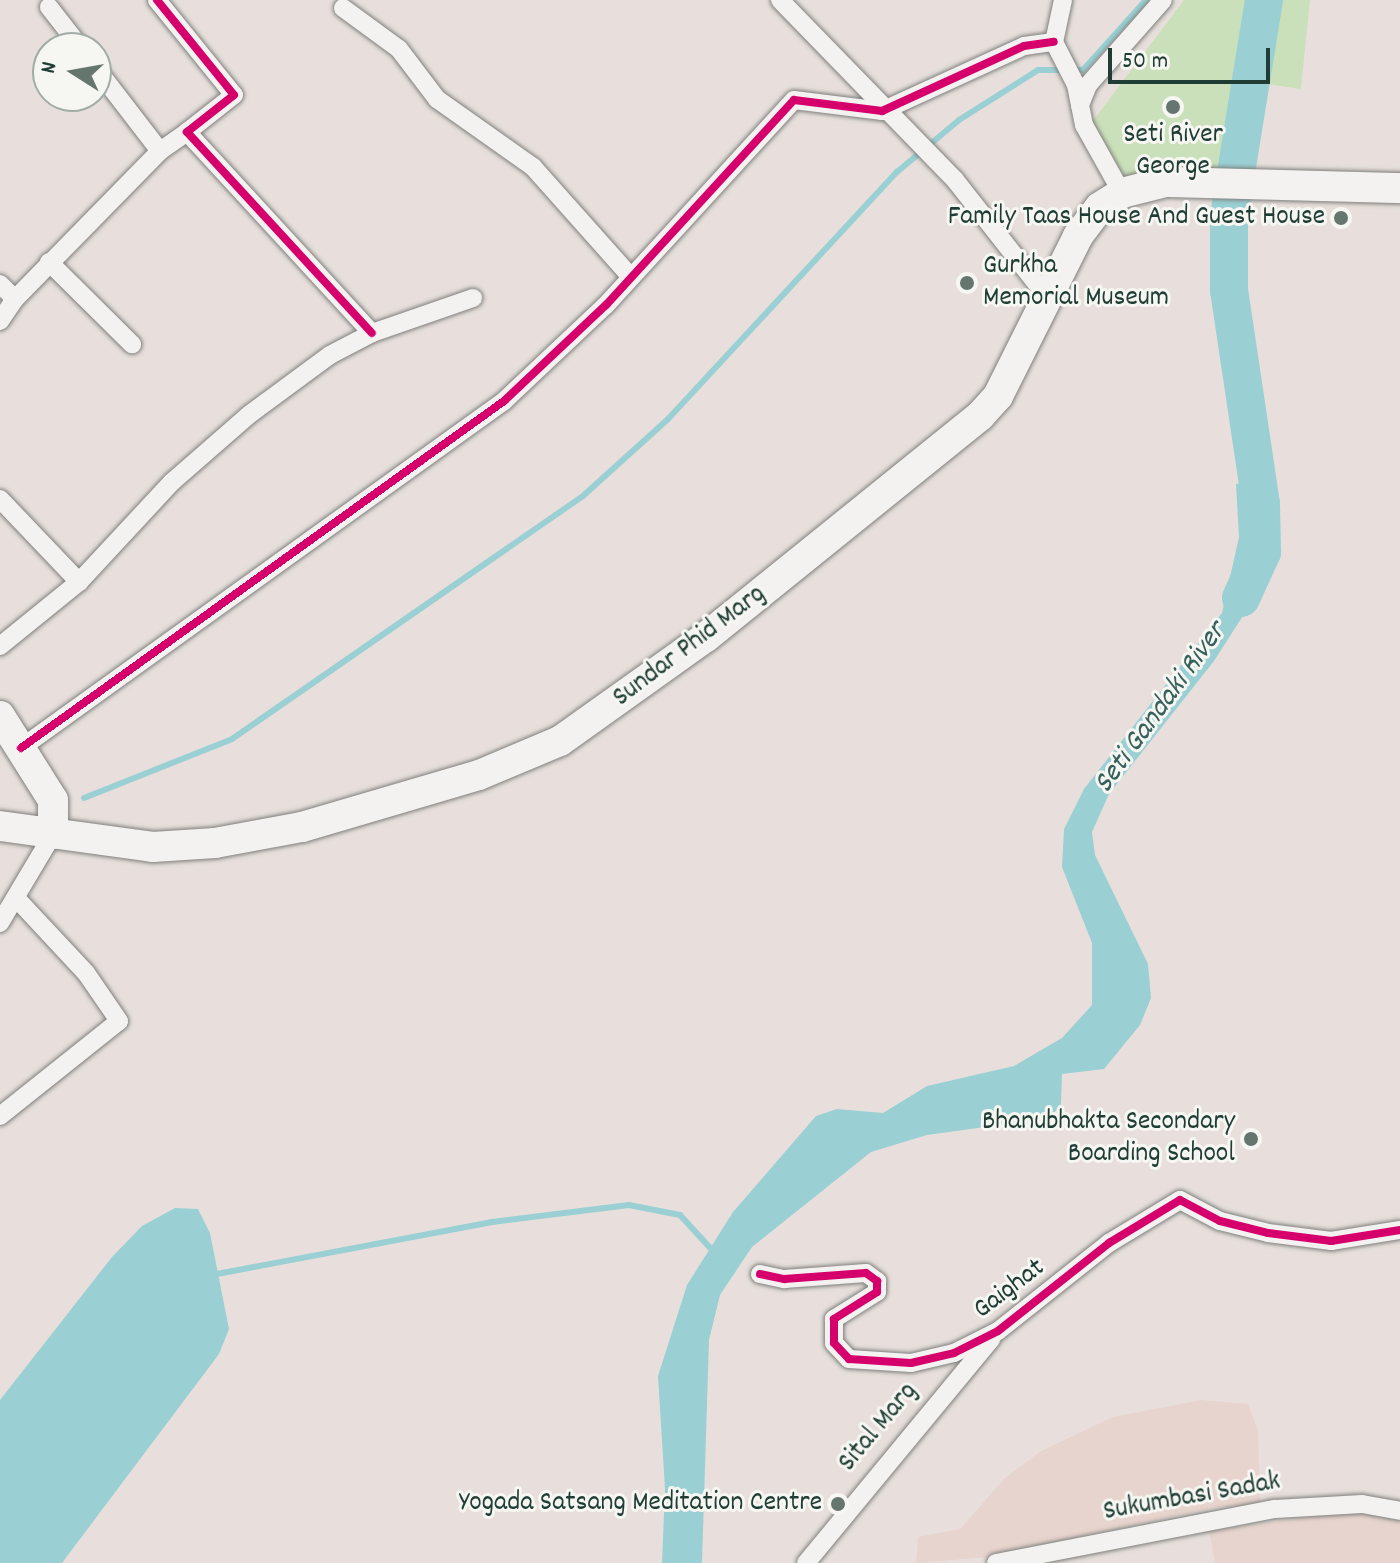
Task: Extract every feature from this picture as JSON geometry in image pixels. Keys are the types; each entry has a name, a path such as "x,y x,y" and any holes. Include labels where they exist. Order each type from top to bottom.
{"main road":[{"name":"Sundar Phid Marg","path":"0,826 153,847 302,827 479,775 560,741 706,637 980,416 998,396 1078,236 1100,207 1122,193 1165,182 1282,182 1400,188"},
{"path":"0,716 53,800 53,834"}],"street":[{"path":"0,321 15,299 49,262 160,151 234,95 157,0"},
{"path":"780,0 889,118 955,180 1047,297"},
{"path":"1063,0 1057,46 1076,85 1084,125 1122,193"},
{"path":"1080,105 1088,85 1163,0"},
{"path":"49,7 69,32"},
{"path":"343,8 399,49 437,99 533,167 631,277"},
{"path":"21,748 504,401 631,277 794,100 889,118 1024,46 1057,46"},
{"path":"112,89 160,151"},
{"path":"187,132 372,333"},
{"path":"49,262 132,344"},
{"path":"0,284 15,299"},
{"path":"0,646 79,582 172,482 250,414 330,355 372,333 473,298"},
{"path":"0,499 79,582"},
{"path":"0,923 18,900 53,834"},
{"path":"0,1116 119,1021 86,973 18,900"},
{"name":"Gaighat","path":"760,1274 784,1279 866,1273 877,1281 877,1292 834,1319 834,1343 849,1359 911,1363 954,1353 998,1331 1109,1243 1180,1200 1220,1221 1268,1233 1331,1241 1400,1230"},
{"name":"Sital Marg","path":"806,1563 998,1331"},
{"name":"Sukumbasi Sadak","path":"996,1563 1275,1509 1362,1504 1400,1511"}],"shaded area":[{"path":"1201,1400 1248,1404 1258,1430 1260,1504 1211,1508 988,1557 916,1563 918,1537 960,1529 1005,1478 1041,1451 1113,1417"},
{"path":"1352,1511 1400,1519 1400,1563 1215,1563 1209,1531"}],"green space":[{"name":"Seti River George","path":"1184,0 1310,0 1301,89 1246,81 1234,172 1117,186 1089,126"}],"water":[{"path":"1253,481 1264,583 1214,661 1109,794 1092,832 1095,855 1148,964 1151,998 1140,1025 1104,1069 1062,1074 1061,1104 1050,1118 927,1135 871,1152 752,1247 720,1295 709,1340 702,1563 662,1563 665,1489 658,1376 687,1285 733,1212 816,1116 837,1109 883,1113 927,1086 1014,1066 1062,1038 1092,1005 1092,943 1062,867 1064,829 1084,789 1222,613 1239,537 1236,484"},
{"path":"175,1208 198,1209 210,1233 229,1329 219,1354 62,1563 0,1563 0,1400 112,1257 142,1226"}],"waterway":[{"path":"84,798 232,739 584,495 668,419 897,172 959,120 1038,70 1083,70 1146,0"},
{"name":"Seti Gandaki River","path":"1241,598 1262,552 1261,504 1229,291 1229,216 1264,0"},
{"path":"217,1274 492,1222 629,1205 680,1215 713,1251"}],"cycle path":[{"path":"157,0 234,95 187,132 372,333"},
{"path":"21,748 504,401 606,305 794,100 882,111 1024,46 1054,42"},
{"path":"760,1274 784,1279 866,1273 877,1281 877,1292 834,1319 834,1343 849,1359 911,1363 954,1353 998,1331 1109,1243 1180,1200 1220,1221 1268,1233 1331,1241 1400,1230"}],"place":[{"name":"Seti River George","path":"1173,107"},
{"name":"Family Taas House And Guest House","path":"1341,218"},
{"name":"Gurkha Memorial Museum","path":"967,283"},
{"name":"Bhanubhakta Secondary Boarding School","path":"1251,1139"},
{"name":"Yogada Satsang Meditation Centre","path":"838,1504"}]}
